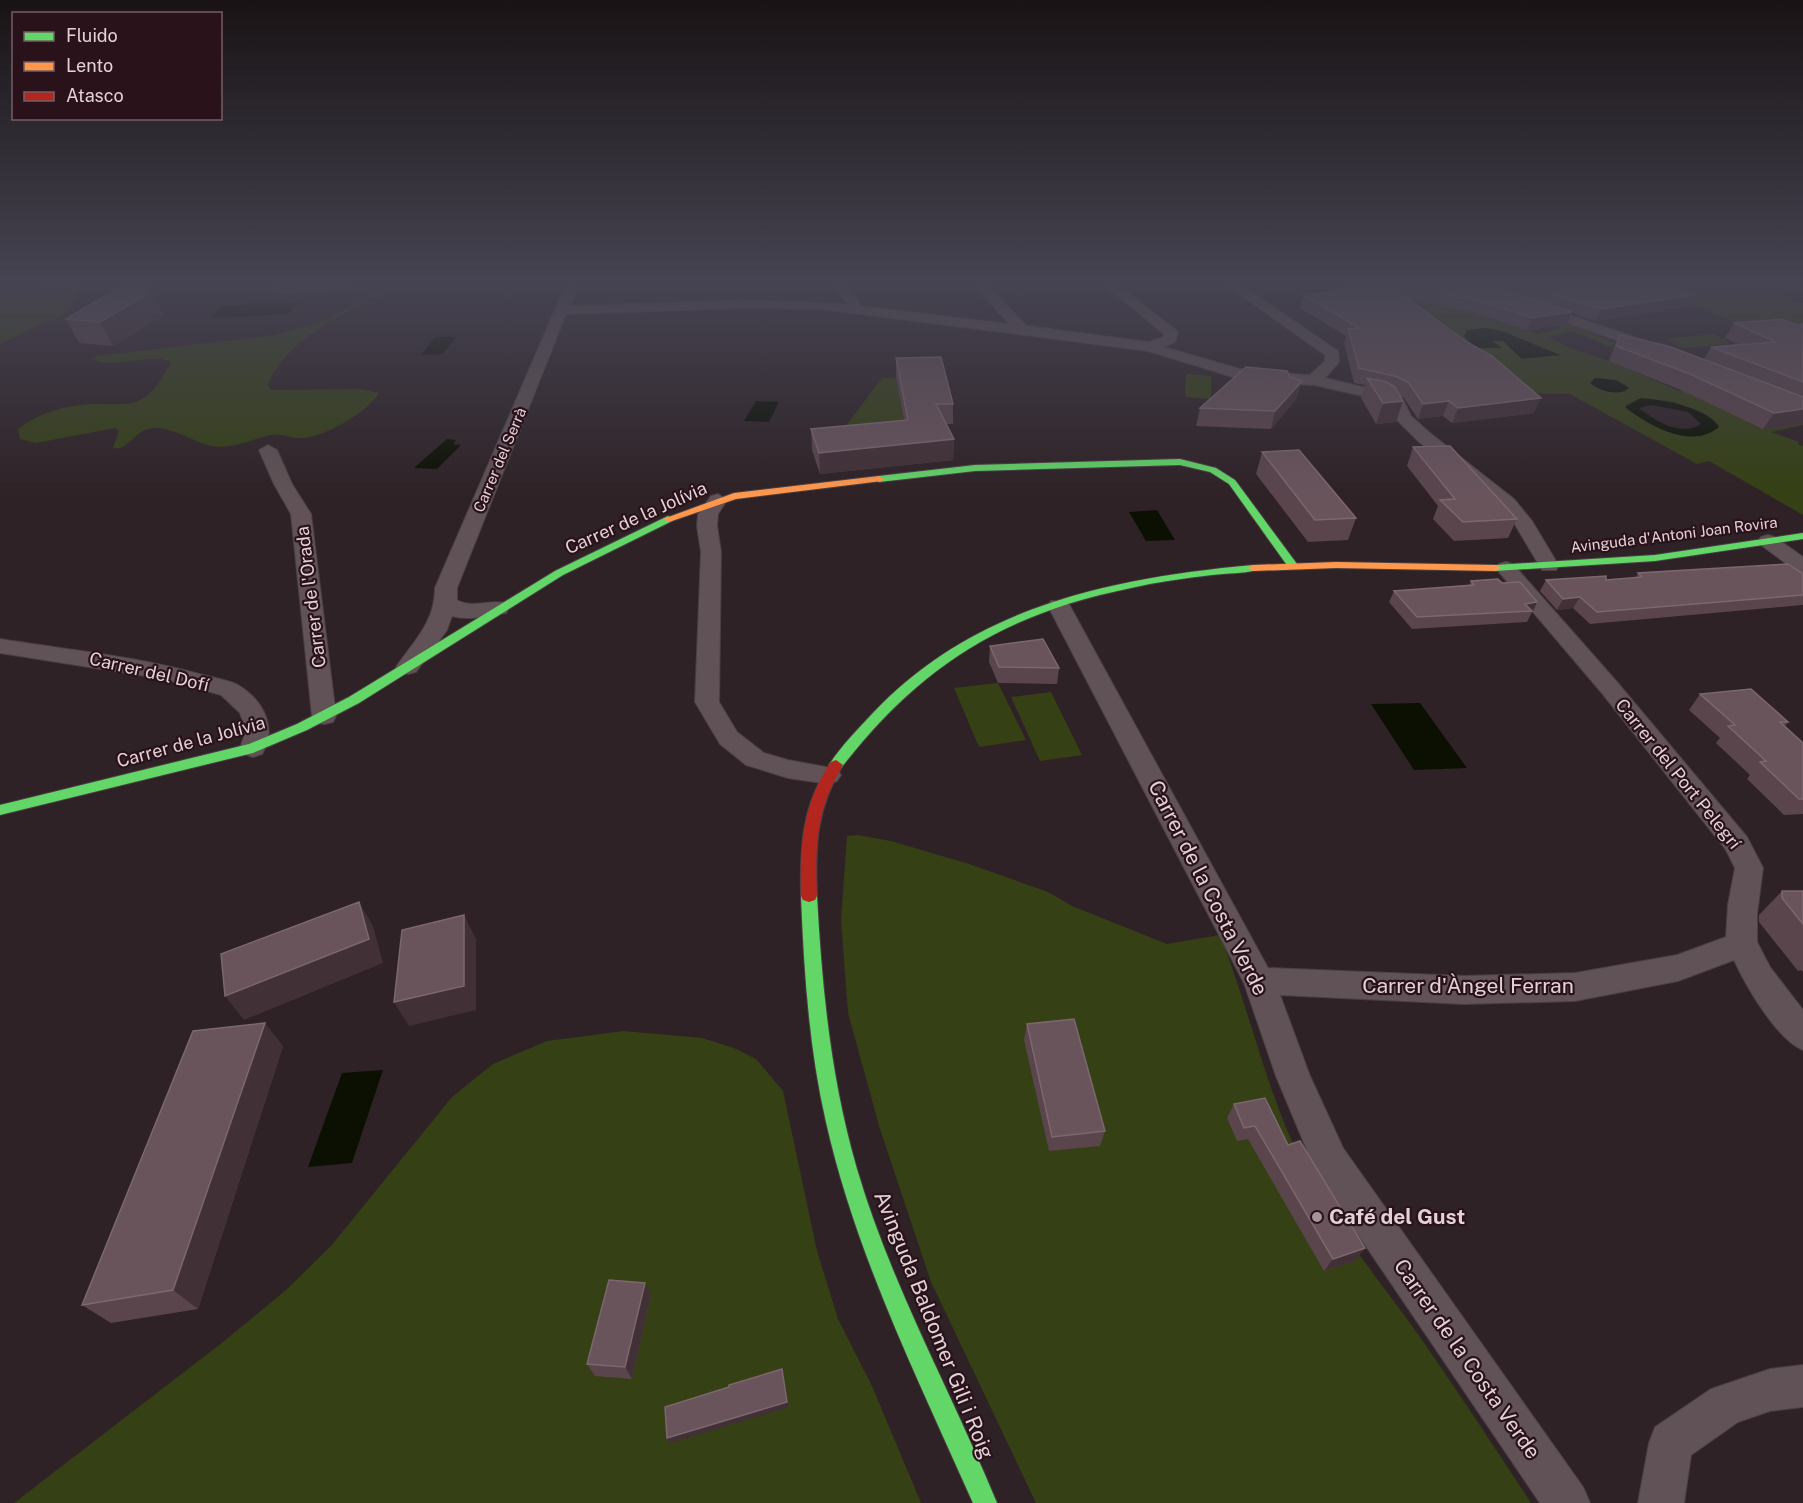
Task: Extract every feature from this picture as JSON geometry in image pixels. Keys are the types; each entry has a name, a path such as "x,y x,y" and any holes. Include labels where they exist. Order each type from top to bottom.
{"street":[{"name":"Carrer del Serrà","path":"408,667 435,630 446,603 446,588 455,563 483,503 544,354"},
{"path":"1174,354 1246,376 1314,380 1386,397 1397,403 1404,418 1424,437 1507,503 1522,521 1549,566"},
{"path":"1314,380 1332,362 1334,354"},
{"name":"Carrer de l'Orada","path":"268,450 283,484 301,514 324,716"},
{"name":"Carrer de la Jolívia","path":"0,810 253,748 324,716 408,667 498,608 559,573 668,519 718,500 790,488 975,468 1179,462 1213,470 1232,482 1293,566"},
{"path":"718,500 708,514 707,526 711,552 707,702 715,720 737,745 759,764 782,770 828,775"},
{"path":"668,519 691,517 707,526"},
{"name":"Avinguda d'Antoni Joan Rovira","path":"1293,566 1506,568 1549,566 1638,559 1803,536"},
{"path":"1768,542 1803,567"},
{"name":"Avinguda Baldomer Gili i Roig","path":"985,1503 892,1290 861,1209 834,1117 813,977 808,899 810,837 820,792 828,775 877,717 946,657 967,643 1018,619 1111,590 1229,569 1293,566"},
{"name":"Carrer del Port Pelegrí","path":"1506,568 1609,687 1737,844 1749,868 1742,902 1742,944 1765,986 1803,1035"},
{"path":"446,603 461,612 498,608"},
{"name":"Carrer de la Costa Verde","path":"1059,606 1260,981 1293,1076 1330,1161 1567,1503"},
{"name":"Carrer del Dofí","path":"0,646 166,672 229,690 251,710 258,731 253,748"},
{"name":"Carrer d'Àngel Ferran","path":"1260,981 1464,990 1575,987 1678,968 1742,944"},
{"path":"1661,1503 1671,1443 1726,1404 1770,1390 1803,1386"}],"green space":[{"path":"289,354 277,368 268,385 271,390 360,389 379,393 366,408 356,415 334,428 311,437 294,438 271,435 220,447 205,444 170,430 155,428 142,432 123,447 113,448 119,431 115,428 36,443 20,439 18,429 26,423 62,408 91,404 129,403 143,399 155,388 171,364 169,361 159,359 110,363 91,359 96,356"},
{"path":"1402,354 1517,354 1522,359 1560,355 1558,354 1588,354 1609,361 1613,354 1644,354 1803,417 1803,425 1771,432 1799,442 1797,444 1803,446 1803,515 1709,461 1697,464 1570,394 1448,393","holes":["1622,366 1698,386 1679,391","1600,378 1625,384 1625,392 1608,391 1590,383","1641,398 1675,402 1719,425 1708,433 1685,436 1661,428 1627,409 1626,405"]},
{"path":"1186,374 1211,376 1211,399 1185,397"},
{"path":"882,378 896,378 905,426 845,427"},
{"path":"998,683 1026,740 979,747 954,688"},
{"path":"1051,692 1082,755 1040,761 1011,697"},
{"path":"858,835 891,841 969,864 1048,892 1072,906 1167,944 1220,935 1268,1080 1290,1137 1315,1187 1341,1229 1445,1373 1531,1503 1036,1503 931,1282 880,1129 848,1013 841,920 847,836"},
{"path":"624,1031 702,1038 734,1048 756,1059 783,1091 817,1251 838,1319 872,1386 921,1503 14,1503 223,1342 286,1290 331,1246 452,1097 493,1064 547,1041"}],"shaded area":[{"path":"1517,354 1560,355 1522,359"},
{"path":"1595,378 1616,380 1629,388 1620,392 1604,390 1590,383"},
{"path":"1641,398 1672,403 1705,414 1719,427 1708,434 1684,436 1658,428 1625,407","holes":["1652,405 1688,412 1701,424 1685,429 1668,426 1639,408"]},
{"path":"756,401 779,402 769,422 744,421"},
{"path":"447,439 456,440 453,444 461,445 437,469 414,468"},
{"path":"1157,510 1175,540 1146,541 1129,512"},
{"path":"1420,703 1467,768 1414,770 1371,704"},
{"path":"383,1070 352,1163 308,1167 342,1073"}],"building":[{"path":"1355,354 1489,354 1541,398 1458,408 1449,401 1423,404 1409,383 1398,377 1359,368"},
{"path":"1638,354 1690,354 1803,397 1803,409 1774,413 1690,374"},
{"path":"1730,354 1803,354 1803,382"},
{"path":"941,357 953,404 936,404 954,439 819,453 811,429 908,420 896,358"},
{"path":"1246,367 1287,371 1290,377 1302,381 1275,411 1200,408"},
{"path":"1367,378 1387,382 1395,387 1403,401 1383,403"},
{"path":"1450,446 1517,519 1463,522 1440,500 1455,499 1413,447"},
{"path":"1299,450 1356,518 1315,520 1262,452"},
{"path":"1788,564 1803,574 1803,595 1597,612 1580,597 1563,599 1546,580 1606,576 1606,580 1642,577 1638,573"},
{"path":"1498,579 1502,583 1520,582 1537,602 1525,604 1532,611 1417,617 1394,591 1474,585 1471,581"},
{"path":"1043,639 1059,668 999,667 990,646"},
{"path":"1751,689 1788,722 1780,722 1803,743 1803,799 1799,799 1760,762 1766,761 1728,726 1735,725 1700,694"},
{"path":"1782,891 1803,891 1803,924 1782,898"},
{"path":"359,902 369,939 225,996 221,954"},
{"path":"464,915 464,986 394,1002 402,930"},
{"path":"1074,1019 1105,1131 1052,1137 1027,1024"},
{"path":"265,1023 173,1290 82,1305 193,1031"},
{"path":"1265,1098 1288,1145 1300,1141 1365,1248 1333,1259 1255,1126 1244,1128 1234,1104"},
{"path":"609,1280 645,1283 625,1367 587,1364"},
{"path":"782,1369 787,1402 667,1438 665,1407"}],"traffic: fast":[{"path":"879,479 975,468 1180,462 1213,470 1232,482 1293,566"},
{"path":"0,810 253,748 302,727 354,700 559,573 668,519"},
{"path":"1496,568 1655,558 1803,536"},
{"path":"836,765 883,710 924,673 973,640 1010,621 1049,606 1130,584 1253,568"},
{"path":"809,896 820,1038 829,1094 848,1170 901,1316 985,1503"}],"traffic: slow":[{"path":"668,519 734,496 879,479"},
{"path":"1253,568 1336,565 1496,568"}],"traffic: jam":[{"path":"809,896 808,862 814,811 826,779 836,765"}],"place":[{"name":"Café del Gust","path":"1317,1217"}]}
